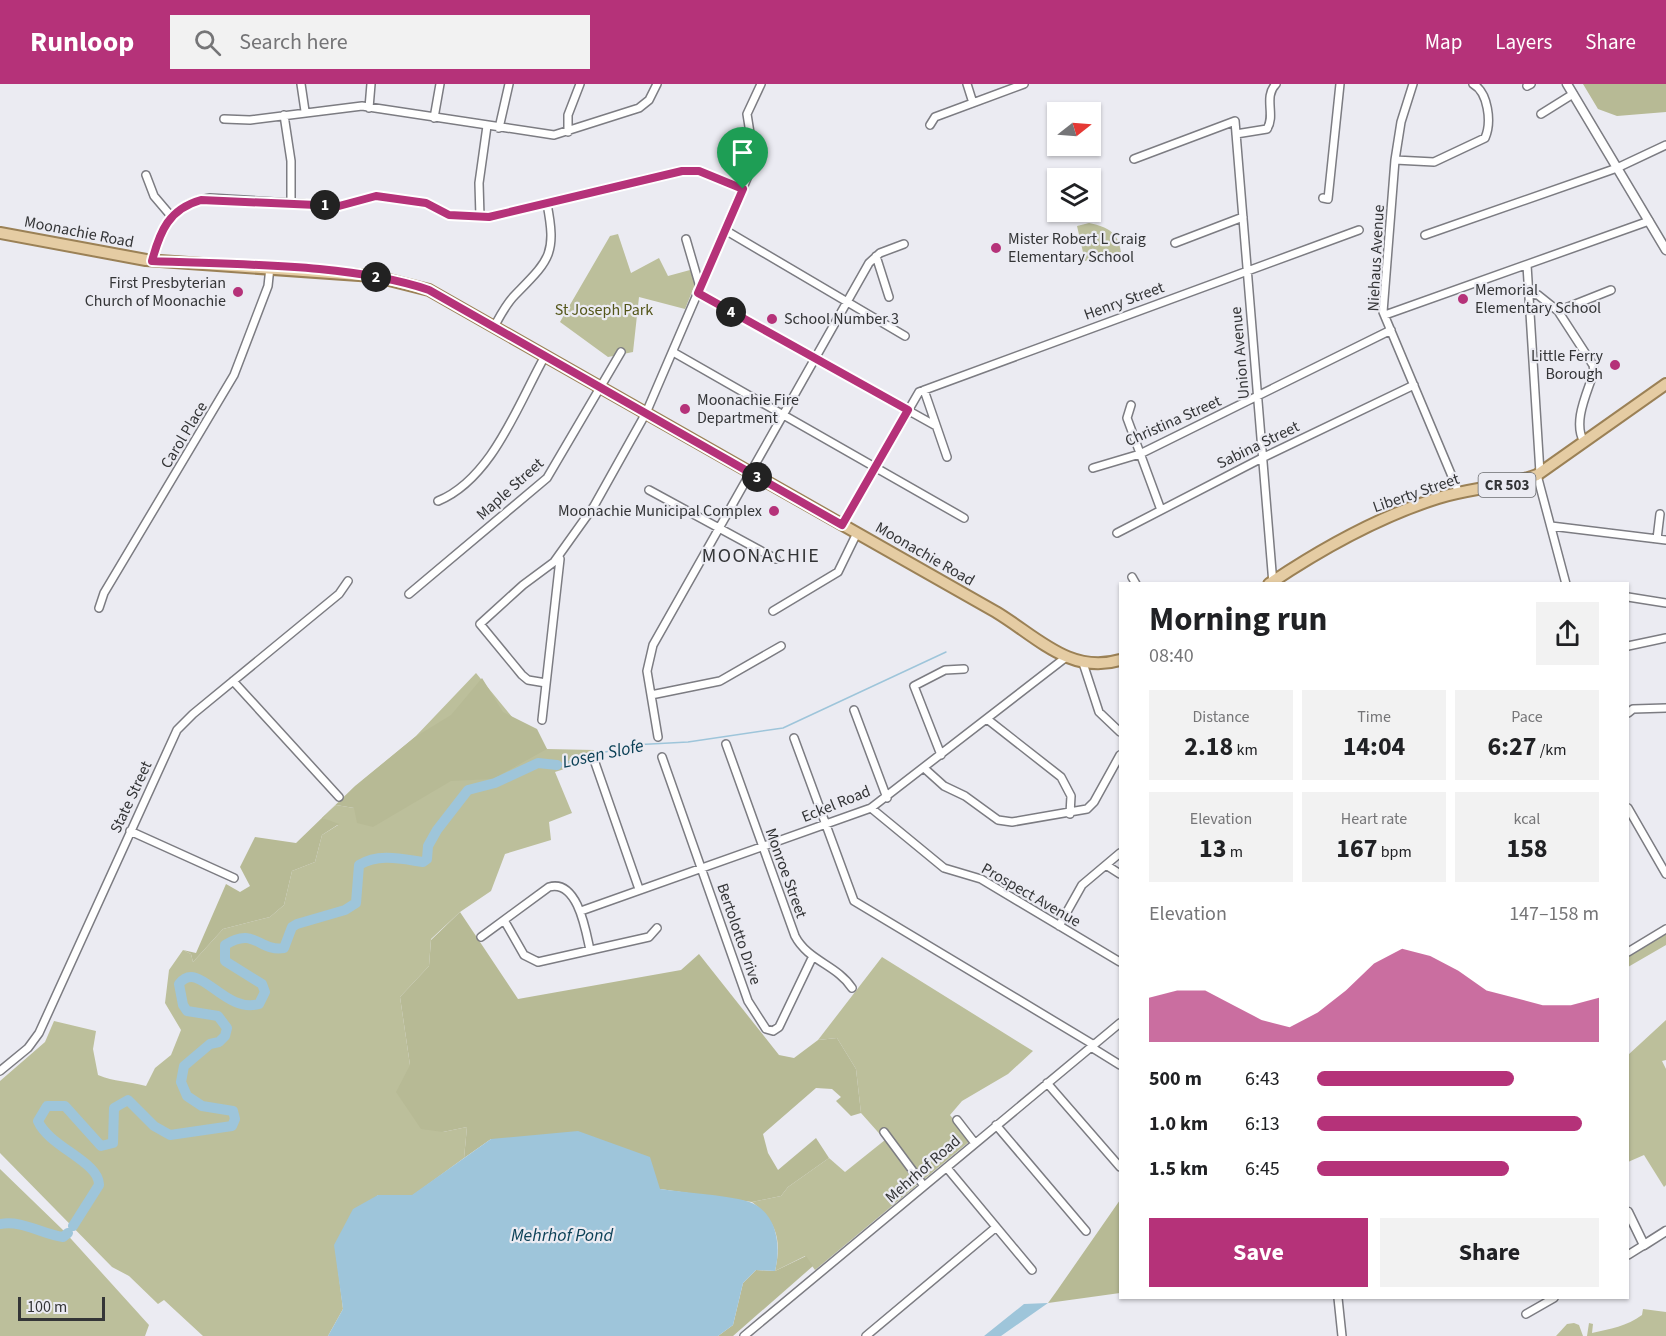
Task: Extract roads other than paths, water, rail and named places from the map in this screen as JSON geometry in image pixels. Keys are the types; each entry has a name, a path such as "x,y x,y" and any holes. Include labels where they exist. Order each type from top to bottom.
{"main road":[{"name":"Moonachie Road","path":"0,233 152,261 270,267 374,276 419,287 439,295 857,533 1030,634 1065,658"},
{"name":"Liberty Street","path":"1273,582 1372,524 1422,504 1460,493 1504,486 1538,474 1666,384"},
{"path":"1065,658 1083,663 1104,664 1119,660"}],"street":[{"path":"301,84 305,111"},
{"path":"369,108 371,84"},
{"path":"434,118 440,84"},
{"path":"499,128 509,84"},
{"path":"568,132 568,115 580,84"},
{"path":"224,119 250,120 305,111 369,108 547,135 568,132 639,108 649,100 657,84"},
{"path":"546,683 528,680 522,675 480,624 523,585 554,562 563,551 594,506 646,413 743,189 753,160 747,114 761,84"},
{"path":"967,84 973,103"},
{"path":"930,125 935,117 1024,84"},
{"path":"1236,134 1267,129 1271,121 1269,94 1276,84"},
{"path":"1323,198 1329,199 1340,84"},
{"name":"Niehaus Avenue","path":"1413,84 1401,122 1395,160 1385,315 1460,493"},
{"path":"1395,160 1434,162 1485,138 1488,130 1485,97 1480,88 1473,84"},
{"path":"1567,84 1666,250"},
{"path":"1541,114 1573,94"},
{"path":"284,115 291,161 291,203"},
{"name":"Union Avenue","path":"1134,159 1234,122 1258,397 1271,582"},
{"path":"480,217 479,183 487,126"},
{"path":"1425,235 1617,168 1666,145"},
{"path":"152,261 162,229 171,216 193,202 210,198 339,206 376,196 426,203 449,215 480,217 497,216 682,171 699,171 743,189"},
{"path":"146,175 154,196 171,216"},
{"path":"494,327 508,303 538,274 547,256 551,230 547,204"},
{"path":"1175,243 1243,217"},
{"path":"1385,315 1649,221"},
{"path":"725,230 905,336"},
{"name":"Henry Street","path":"924,390 1359,230"},
{"path":"686,239 699,290 936,426"},
{"path":"658,737 647,670 653,645 815,358 876,256 904,244"},
{"path":"876,256 890,297"},
{"path":"1527,265 1538,474 1565,582"},
{"name":"Carol Place","path":"99,608 104,593 234,375 268,286 270,267"},
{"path":"1558,311 1611,290"},
{"path":"1529,294 1538,295 1558,311 1593,365 1579,422 1578,432 1584,442"},
{"name":"Christina Street","path":"1093,468 1140,454 1391,330"},
{"name":"Maple Street","path":"409,594 547,478 621,352"},
{"path":"673,352 964,518"},
{"path":"438,501 452,495 481,469 545,356"},
{"name":"Sabina Street","path":"1117,533 1262,458 1414,385"},
{"path":"842,525 916,396 924,390 947,457"},
{"path":"1131,405 1127,418 1161,510"},
{"path":"649,490 776,559"},
{"path":"1657,539 1660,514"},
{"path":"1551,526 1666,540"},
{"path":"773,611 838,572 857,533"},
{"path":"542,720 557,568 563,551"},
{"name":"State Street","path":"0,1071 28,1048 39,1033 177,730 193,714 339,594 348,581"},
{"path":"1629,597 1666,603"},
{"path":"1629,646 1666,638"},
{"path":"651,695 720,681 781,646"},
{"name":"Eckel Road","path":"581,911 871,808 1065,658"},
{"path":"1083,663 1099,711 1119,731"},
{"path":"941,755 914,686 945,670 964,669"},
{"path":"233,681 339,797"},
{"path":"1629,712 1666,708"},
{"path":"854,710 886,798"},
{"path":"987,719 1061,777 1071,796 1070,814"},
{"path":"794,738 854,901 1093,1046 1119,1064"},
{"name":"Monroe Street","path":"726,744 795,936 804,949 842,974 852,988"},
{"path":"593,757 639,889"},
{"name":"Bertolotto Drive","path":"662,757 748,1001 766,1029 773,1031 779,1028 813,956"},
{"path":"924,768 944,786 965,796 998,820 1012,822 1081,812 1092,805 1119,757"},
{"name":"Prospect Avenue","path":"871,808 944,868 981,879 1119,961"},
{"path":"1629,810 1666,874"},
{"path":"130,831 234,878"},
{"path":"1059,926 1082,885 1119,854"},
{"path":"1106,865 1119,873"},
{"path":"481,937 554,886 567,890 581,911 590,951"},
{"path":"504,920 524,955 532,961 543,962 649,937 657,928"},
{"path":"1629,951 1666,929"},
{"name":"Mehrhof Road","path":"744,1336 947,1168 974,1142 1119,1024"},
{"path":"1047,1083 1119,1166"},
{"path":"957,1120 974,1142"},
{"path":"996,1125 1086,1231"},
{"path":"884,1132 924,1186"},
{"path":"947,1168 1032,1270"},
{"path":"1629,1214 1644,1245"},
{"path":"866,1336 995,1228"},
{"path":"1629,1254 1666,1231"},
{"path":"1338,1299 1342,1336"},
{"path":"1526,1314 1552,1299"}],"water":[{"name":"Mehrhof Pond","path":"578,1131 650,1157 660,1189 745,1201 761,1208 767,1215 776,1232 778,1252 775,1271 756,1270 743,1283 733,1325 718,1336 328,1336 343,1309 334,1245 353,1209 378,1195 412,1195 491,1139"},
{"path":"1048,1303 1001,1336 984,1336 1024,1304"}],"waterway":[{"name":"Losen Slofe","path":"594,755 632,745 688,742 783,728 946,652"},
{"name":"Losen Slofe","path":"557,765 589,756"},
{"name":"Losen Slofe","path":"73,1226 99,1185 91,1169 52,1139 38,1121 47,1106 65,1106 101,1146 113,1143 114,1108 128,1100 154,1126 170,1135 232,1126 235,1119 233,1111 202,1106 187,1096 181,1082 184,1066 210,1044 219,1042 225,1036 227,1028 218,1016 187,1011 183,1005 179,984 187,978 195,978 234,1001 246,1005 259,1004 265,992 262,984 225,961 225,945 243,938 268,947 284,948 292,927 345,910 356,903 359,865 383,858 423,862 427,859 428,846 437,830 468,790 495,783 538,763 557,765"},
{"name":"Losen Slofe","path":"0,1224 16,1224 63,1237 68,1233"}],"place":[{"name":"Mister Robert L Craig Elementary School","path":"996,248"},
{"name":"First Presbyterian Church of Moonachie","path":"238,292"},
{"name":"Memorial Elementary School","path":"1463,299"},
{"name":"School Number 3","path":"772,319"},
{"name":"Little Ferry Borough","path":"1615,365"},
{"name":"Moonachie Fire Department","path":"685,409"},
{"name":"Moonachie Municipal Complex","path":"774,511"}],"district":[{"name":"MOONACHIE","path":"761,556"}],"park label":[{"name":"St Joseph Park","path":"604,310"}]}
